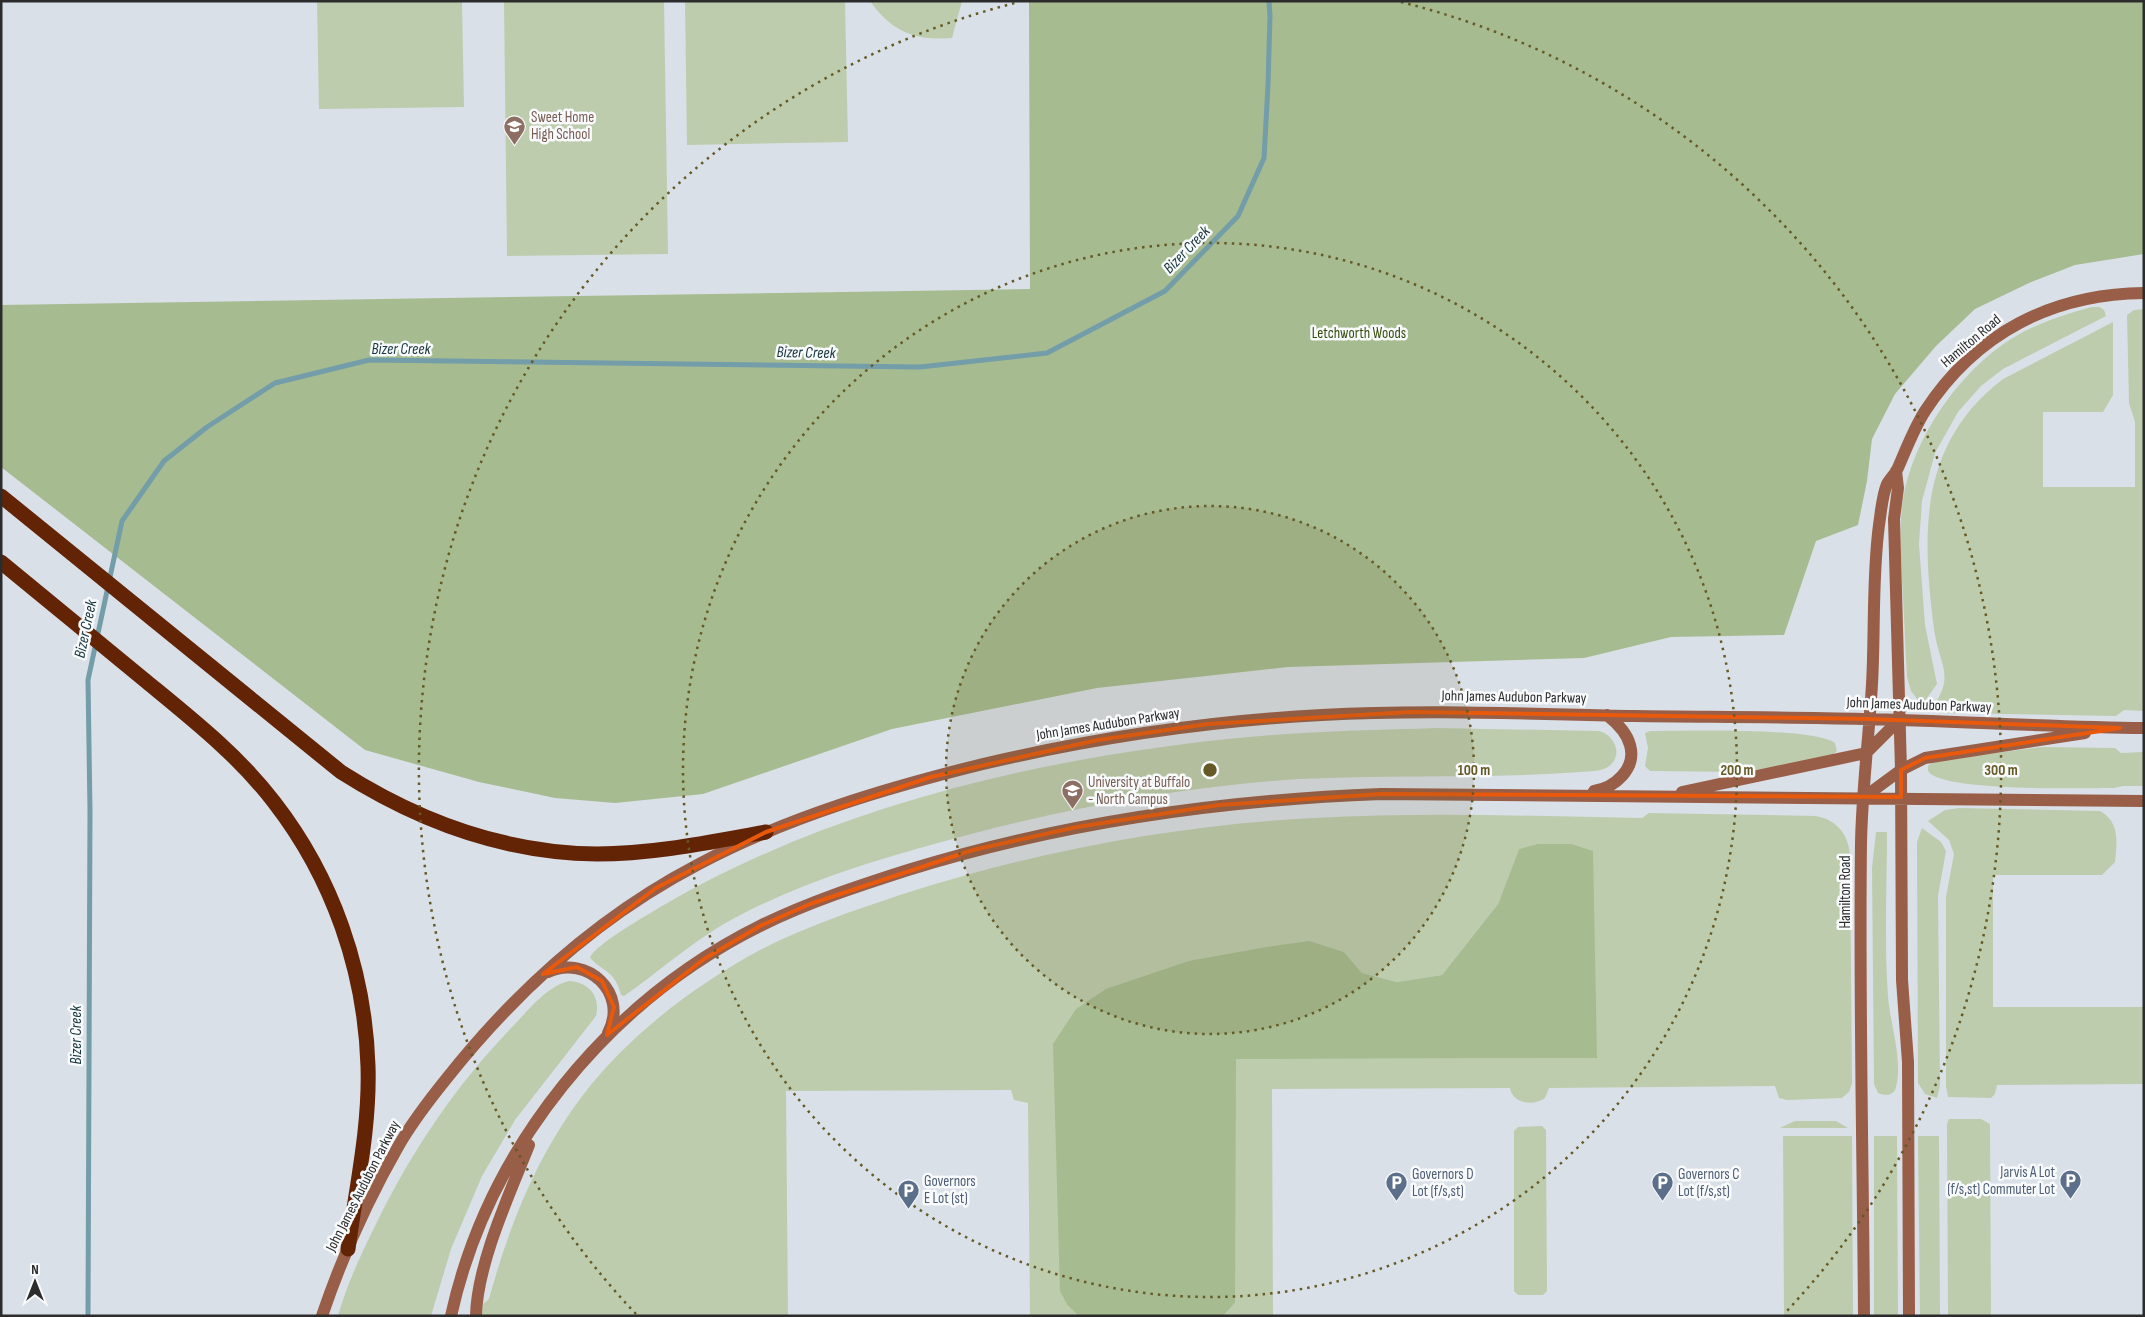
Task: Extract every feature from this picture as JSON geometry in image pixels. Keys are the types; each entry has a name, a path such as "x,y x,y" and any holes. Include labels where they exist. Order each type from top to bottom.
{"highway":[{"path":"1,496 341,772 388,801 464,832 540,849 597,854 664,850 766,832"},
{"path":"1,562 164,696 234,758 275,803 318,872 348,944 363,1008 368,1075 365,1142 348,1249"}],"main road":[{"name":"Hamilton Road","path":"1864,1316 1861,851 1868,719 1872,686 1874,573 1878,532 1887,486 1896,472 1915,427 1939,391 1953,375 1991,341 2008,329 2057,306 2098,296 2144,293"},
{"name":"Hamilton Road","path":"1896,472 1898,488 1894,520 1901,770 1902,980 1908,1062 1909,1316"},
{"name":"John James Audubon Parkway","path":"322,1316 348,1249 400,1143 431,1098 482,1033 543,974 616,915 656,888 695,866 766,832 833,807 931,777 1045,749 1208,724 1320,715 1411,712 1868,719 2144,728"},
{"path":"1566,795 1603,790 1615,784 1622,777 1630,760 1631,746 1625,734 1607,715"},
{"path":"1657,797 1866,753 1899,720"},
{"path":"1863,798 1901,770 1925,758 2120,728"},
{"path":"451,1316 464,1268 478,1229 507,1171 542,1111 583,1060 607,1036 653,995 697,964 760,926 860,885 973,850 1147,814 1301,797 1381,794 2144,800"},
{"path":"543,974 562,967 576,967 590,972 602,981 610,993 614,1007 613,1022 607,1036"},
{"path":"476,1316 479,1288 500,1220 542,1111"}],"highlighted area":[{"path":"1411,712 1868,719 2120,728 1925,758 1901,770 1901,797 1381,794 1219,805 1077,827 973,850 810,904 760,926 704,959 607,1035 614,1007 602,981 577,967 543,974 656,888 766,832 931,777 1098,740 1208,724"}],"shaded area":[{"name":"University at Buffalo - North Campus","path":"1,1 2144,1 2144,1316 1,1316"}],"green space":[{"path":"317,1 462,1 464,107 319,109"},
{"path":"504,1 664,1 668,254 507,256"},
{"path":"685,1 845,1 848,142 687,145"},
{"path":"870,1 962,1 952,38 939,39 916,36 905,32 887,20"},
{"name":"Letchworth Woods","path":"1029,1 2144,1 2144,254 2075,265 2029,283 1975,309 1936,346 1895,394 1872,439 1867,481 1858,525 1816,541 1784,635 1671,637 1584,658 1288,667 1097,688 892,729 703,794 615,803 555,798 479,782 365,750 1,467 1,305 1030,289"},
{"path":"2092,307 2100,307 2104,310 2106,316 2003,369 1981,386 1958,412 1935,453 1922,501 1919,544 1925,625 1937,684 1922,705 1911,691 1907,677 1901,549 1903,499 1908,476 1917,453 1941,408 1974,369 1992,353 2011,339 2040,324"},
{"path":"2144,309 2144,711 2124,710 2116,716 1941,713 1930,710 1943,688 1944,671 1936,642 1930,594 1928,525 1932,493 1941,462 1955,432 1975,405 2003,379 2113,322 2113,395 2103,412 2043,412 2043,487 2135,487 2135,422 2129,403 2127,315 2134,310"},
{"path":"1437,728 1599,731 1605,733 1613,741 1616,757 1608,767 1594,771 1510,775 1299,779 1162,794 1072,810 982,831 910,851 827,877 800,888 747,911 722,925 624,996 621,995 613,977 590,958 600,946 631,925 724,873 794,841 868,814 943,791 1020,772 1174,745 1296,733"},
{"path":"1650,731 1747,731 1801,734 1822,738 1835,743 1837,751 1830,757 1745,772 1650,771 1645,766 1648,748 1645,733"},
{"path":"2041,747 2115,748 2121,753 2144,752 2144,786 2074,788 1984,786 1938,778 1928,771 1928,766 1934,761"},
{"path":"1959,808 2100,811 2111,821 2116,833 2115,862 2102,875 1993,875 1993,1007 2144,1007 2144,1084 1997,1085 1995,1094 1991,1098 1948,1097 1946,1086 1946,897 1954,854 1949,840 1928,821 1945,810"},
{"path":"1649,813 1815,816 1830,821 1841,830 1848,843 1850,858 1852,1083 1849,1092 1842,1098 1787,1100 1779,1098 1775,1086 1549,1088 1545,1098 1529,1103 1515,1097 1510,1088 1272,1089 1273,1316 1223,1316 1235,1303 1235,1059 1597,1058 1570,844 1519,849 1498,904 1442,975 1397,982 1362,973 1344,952 1310,941 1068,1306 1079,1316 1030,1316 1028,1103 1014,1100 1011,1090 786,1091 788,1316 482,1316 483,1304 489,1299 507,1240 530,1184 559,1130 595,1080 651,1024 693,992 737,963 794,934 864,907 950,880 1053,854 1157,834 1261,822 1355,816 1478,815 1642,818"},
{"path":"1922,828 1941,842 1946,851 1938,896 1940,1086 1937,1098 1925,1094 1918,1083 1917,842"},
{"path":"1876,832 1887,832 1887,976 1889,1007 1898,1065 1895,1090 1891,1094 1886,1095 1878,1093 1874,1084 1872,868"},
{"path":"1538,844 1571,844 1593,851 1597,1058 1236,1059 1235,1303 1223,1316 1079,1316 1068,1306 1060,1291 1053,1044 1076,1009 1106,989 1189,961 1310,941 1344,952 1362,973 1397,982 1442,975 1498,904 1519,849"},
{"path":"569,981 582,984 592,992 597,1003 596,1016 515,1120 482,1176 451,1249 431,1316 338,1316 355,1269 376,1224 405,1170 438,1118 475,1069 528,1010 554,987"},
{"path":"1949,1119 1981,1119 1990,1124 1991,1316 1948,1316 1947,1124"},
{"path":"1795,1121 1836,1121 1848,1128 1780,1128"},
{"path":"1542,1126 1546,1130 1547,1291 1543,1295 1518,1295 1514,1291 1514,1131 1518,1127"},
{"path":"1783,1136 1852,1136 1853,1316 1784,1316"},
{"path":"1874,1136 1897,1136 1898,1316 1874,1316"},
{"path":"1918,1136 1939,1136 1940,1316 1920,1316"}],"waterway":[{"name":"Bizer Creek","path":"88,1316 90,811 88,680 122,521 164,461 207,427 275,383 369,360 920,367 1047,353 1165,291 1238,216 1264,158 1268,85 1269,1"}],"place":[{"name":"Sweet Home High School","path":"515,145"},
{"name":"University at Buffalo - North Campus","path":"1072,810"},
{"name":"Jarvis A Lot (f/s,st) Commuter Lot","path":"2071,1200"},
{"name":"Governors D Lot (f/s,st)","path":"1396,1202"},
{"name":"Governors C Lot (f/s,st)","path":"1662,1202"},
{"name":"Governors E Lot (st)","path":"908,1209"}]}
